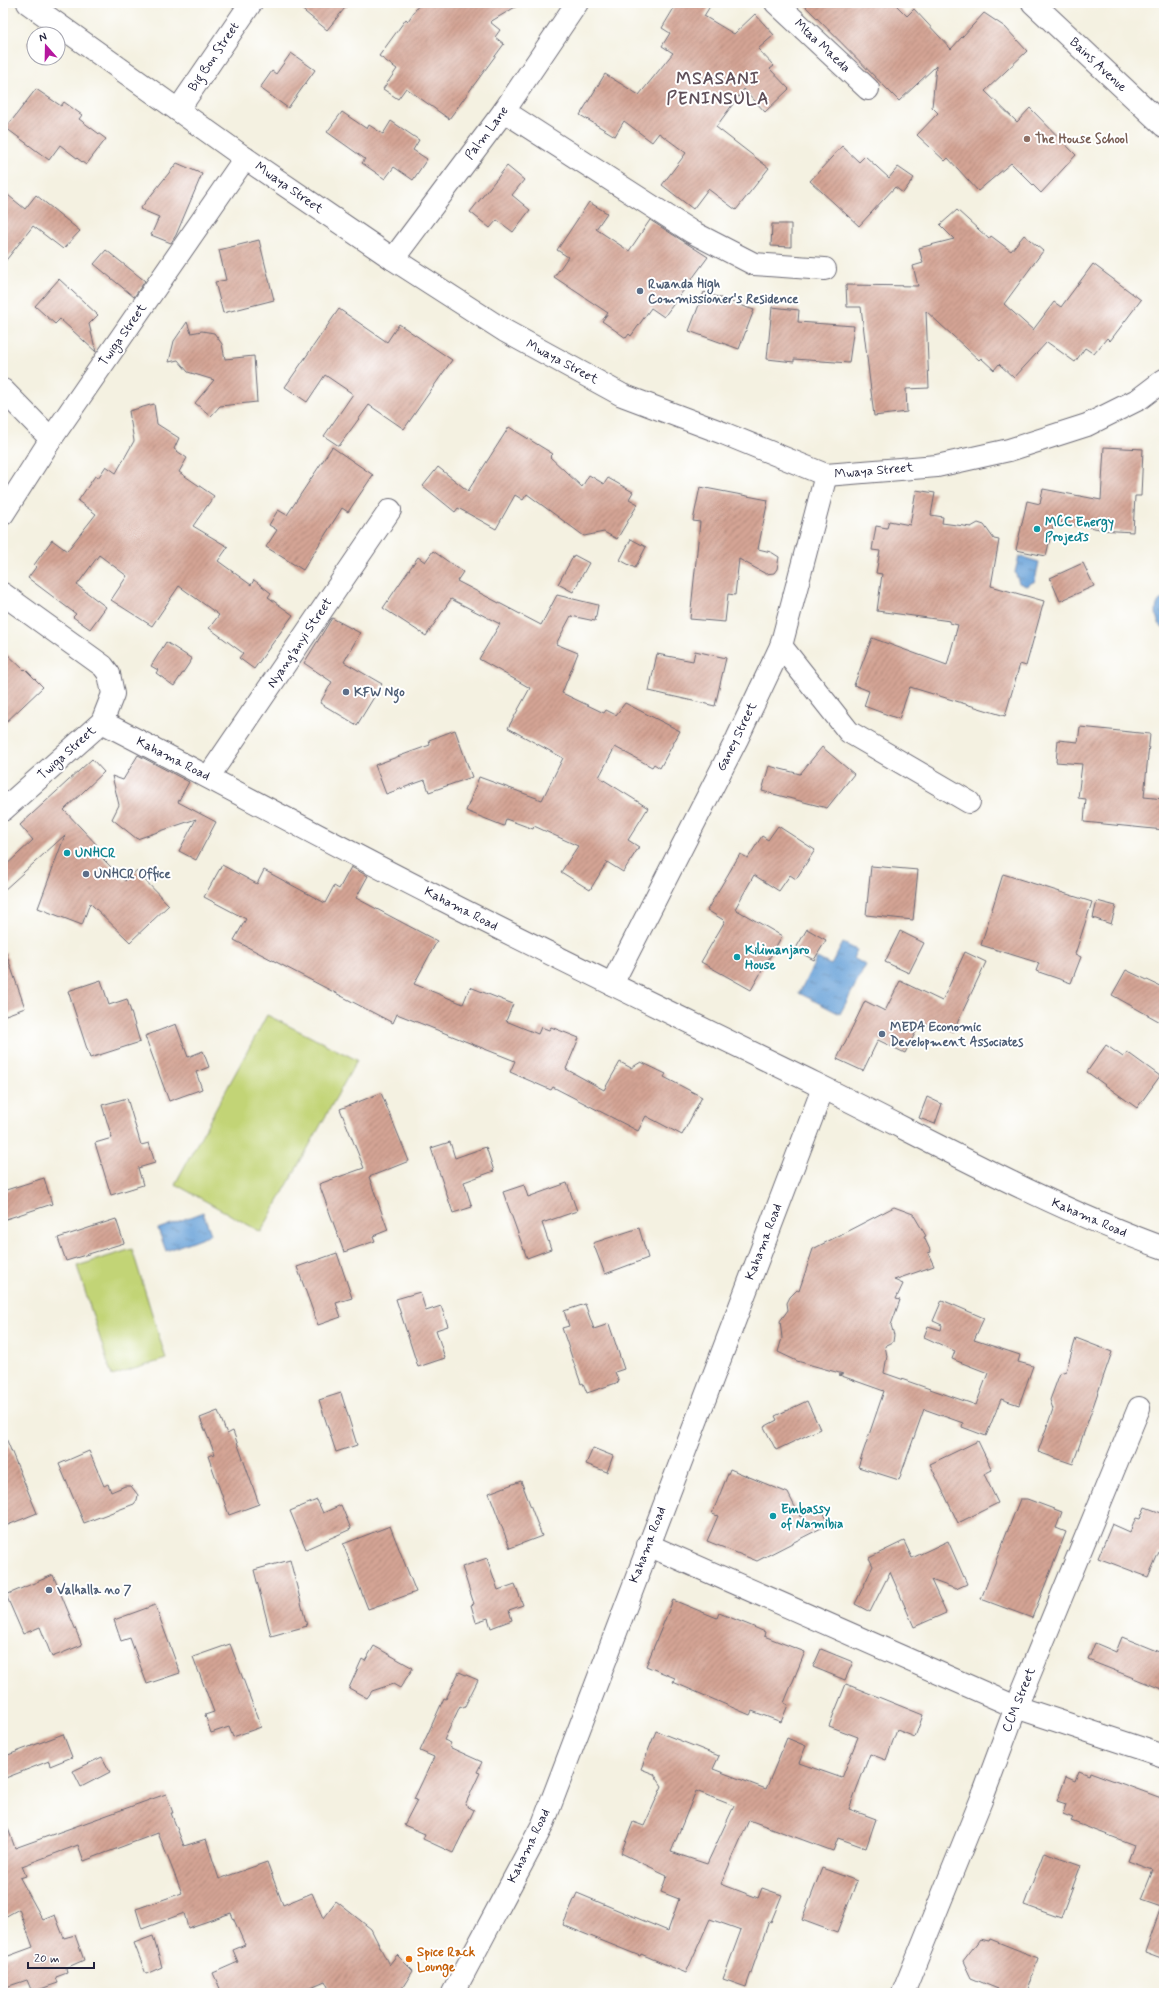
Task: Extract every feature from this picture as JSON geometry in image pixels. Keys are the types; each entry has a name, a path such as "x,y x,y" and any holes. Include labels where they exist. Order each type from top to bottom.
{"street":[{"name":"Mwaya Street","path":"28,3 392,260 505,331 622,395 723,433 826,476 937,466 1009,450 1087,425 1139,399 1164,380"},
{"name":"Big Bon Street","path":"178,110 251,3"},
{"name":"Palm Lane","path":"392,260 504,111 577,3"},
{"name":"Mtaa Maeda","path":"776,3 868,90"},
{"name":"Bains Avenue","path":"1033,3 1164,126"},
{"path":"504,111 692,232 754,264 825,269"},
{"name":"Twiga Street","path":"3,514 51,439 246,158"},
{"path":"3,390 51,439"},
{"name":"Ganey Street","path":"612,984 733,746 781,646 826,476"},
{"name":"Nyang'anyi Street","path":"209,776 390,510"},
{"name":"Twiga Street","path":"3,594 103,666 109,674 113,694 102,722 3,810"},
{"path":"781,646 849,732 969,802"},
{"name":"Kahama Road","path":"102,722 209,776 443,901 823,1088 1022,1188 1091,1220 1164,1248"},
{"name":"Kahama Road","path":"453,1993 543,1824 823,1088"},
{"name":"CCM Street","path":"903,1993 984,1793 1016,1707 1139,1408"},
{"path":"648,1545 1016,1707 1164,1756"}],"green space":[{"path":"267,1015 357,1060 261,1232 175,1184"},
{"path":"132,1249 166,1359 112,1376 77,1266"}],"water":[{"path":"1019,556 1039,562 1035,581 1026,586 1019,583 1015,572"},
{"path":"1164,598 1164,629 1157,618 1156,608 1160,600"},
{"path":"843,943 857,950 853,958 866,965 840,1014 799,993 817,958 831,965"},
{"path":"203,1212 211,1234 166,1251 158,1229"}],"building":[{"path":"294,3 349,3 327,30"},
{"path":"420,3 522,3 490,22 500,30 495,37 504,44 449,119 406,88 398,99 383,89 397,69 379,56 406,19 408,21"},
{"path":"677,3 712,3 704,16 734,34 755,14 774,35 758,49 774,66 770,69 789,89 765,112 744,89 716,127 769,168 736,210 708,189 693,209 662,185 686,153 659,133 652,142 624,121 615,136 580,115 605,74 639,95 673,53 662,46 670,33 662,28"},
{"path":"802,3 894,3 907,16 914,9 951,49 984,13 1005,27 1027,51 985,91 1017,122 1030,108 1076,155 1041,193 1011,163 978,191 948,158 945,161 917,135 938,113 932,107 936,66 899,101"},
{"path":"291,53 315,70 288,108 260,88 272,71 276,74"},
{"path":"36,89 61,106 64,102 82,115 79,119 106,139 86,165 60,145 49,160 6,128"},
{"path":"342,112 367,129 369,125 383,134 391,121 419,140 413,150 427,159 413,180 394,167 385,179 362,163 365,159 327,132"},
{"path":"842,146 859,162 865,156 889,178 898,167 914,178 903,193 895,187 859,226 810,181"},
{"path":"177,163 202,174 176,235 171,243 151,235 159,217 140,209"},
{"path":"507,166 524,180 512,195 530,210 513,232 497,220 490,228 470,212"},
{"path":"3,191 25,209 36,195 80,231 63,249 33,226 3,264"},
{"path":"589,202 607,213 596,229 629,251 650,220 708,257 664,317 651,308 631,336 629,334 626,338 602,321 608,313 554,277 568,257 557,250"},
{"path":"957,210 989,239 991,236 1011,251 1024,235 1043,251 1004,304 1033,330 1054,302 1061,307 1093,264 1141,300 1110,341 1107,338 1094,354 1085,348 1075,362 1047,342 1014,378 999,364 994,370 981,358 979,360 926,311 929,388 906,389 907,412 874,416 861,307 847,307 846,285 918,286 913,266 923,263 919,248 954,239 940,225"},
{"path":"772,224 791,224 791,247 771,246"},
{"path":"259,240 274,300 223,313 215,282 226,280 219,250"},
{"path":"106,250 145,281 134,297 94,264"},
{"path":"59,279 98,315 89,324 96,352 60,319 55,324 35,306"},
{"path":"704,292 754,310 739,349 689,331"},
{"path":"772,307 799,310 798,322 854,326 849,363 794,359 794,362 767,359"},
{"path":"339,309 387,342 399,324 452,360 404,429 369,405 339,446 324,436 353,394 325,375 307,402 285,387"},
{"path":"187,322 191,333 202,331 214,333 222,344 225,359 254,356 257,402 220,406 211,416 195,403 214,380 188,372 178,360 169,362 174,341"},
{"path":"154,404 157,424 179,438 174,449 187,458 179,472 214,496 193,526 228,547 218,561 251,585 254,580 271,593 268,597 293,615 254,669 239,658 243,653 209,628 219,615 179,586 152,626 111,600 127,576 99,555 77,585 106,607 90,629 73,617 76,614 28,578 36,567 34,565 52,540 67,551 96,514 78,501 95,476 98,478 106,466 116,473 134,441 129,411"},
{"path":"509,427 553,454 550,457 582,487 589,475 604,484 608,478 633,492 629,499 638,504 617,539 604,532 584,536 527,494 523,500 515,495 496,529 458,508 455,512 423,486 438,467 468,491"},
{"path":"332,447 373,475 348,512 342,508 303,570 266,547 277,530 269,525 278,510 287,515"},
{"path":"1104,447 1143,449 1141,496 1135,496 1133,532 1100,530 1054,521 1046,556 1016,550 1027,501 1040,504 1043,489 1101,500"},
{"path":"700,487 768,500 758,549 771,552 779,557 777,569 774,573 766,574 739,559 735,595 728,594 725,622 690,619 700,522 693,521"},
{"path":"916,490 935,493 931,515 943,517 942,523 971,527 978,523 984,525 994,539 999,540 991,586 1044,601 1026,666 1020,664 1005,716 910,687 899,719 864,706 869,691 854,685 872,638 947,665 958,625 950,623 950,621 877,611 882,574 876,573 880,551 872,550 876,526 887,528 889,521 910,525"},
{"path":"631,539 646,547 635,568 620,560"},
{"path":"433,551 463,572 457,581 541,625 557,595 598,605 595,621 571,616 556,644 578,653 562,693 604,713 606,710 616,715 625,703 680,731 660,768 654,764 652,767 615,747 599,777 648,808 628,840 639,847 623,872 607,862 590,890 561,872 578,846 534,826 533,829 506,819 504,826 466,811 479,777 542,800 563,758 508,728 530,688 479,659 500,624 451,599 426,636 383,608 418,557 425,562"},
{"path":"574,555 589,563 573,592 558,584"},
{"path":"1083,563 1094,586 1060,601 1050,578"},
{"path":"332,618 360,633 344,662 382,684 357,725 320,703 332,682 304,663"},
{"path":"166,642 192,659 174,686 156,673 158,670 151,666"},
{"path":"3,650 43,687 3,725"},
{"path":"695,651 726,658 715,706 649,691 657,654 693,661"},
{"path":"1080,727 1150,734 1144,797 1164,799 1164,830 1084,822 1086,799 1078,798 1082,764 1056,762 1058,740 1078,742"},
{"path":"455,730 472,777 429,792 425,780 386,794 375,765 430,745 429,740"},
{"path":"822,747 854,774 827,808 762,791 769,766 800,774"},
{"path":"138,755 189,782 178,802 216,822 196,860 179,851 196,819 137,839 112,819 119,805 112,776 123,780"},
{"path":"92,759 104,772 64,810 98,846 94,850 125,881 136,871 169,905 130,942 90,903 82,925 38,908 65,835 3,891 3,868 33,840 20,825"},
{"path":"778,826 815,850 796,879 790,875 779,891 754,875 735,909 782,936 751,990 701,962 725,921 707,910 740,854 748,858 762,836 768,840"},
{"path":"222,865 257,884 264,870 325,903 334,886 339,889 351,867 368,876 356,898 437,941 414,984 463,1004 470,987 513,1004 506,1021 538,1034 541,1027 549,1030 551,1027 579,1038 566,1069 604,1090 620,1062 631,1068 641,1062 666,1074 664,1077 702,1097 682,1135 646,1116 638,1131 553,1087 551,1090 510,1072 515,1061 397,1014 393,1023 234,940 246,919 204,897"},
{"path":"871,866 918,870 913,920 866,915"},
{"path":"1003,874 1092,902 1075,954 1081,957 1071,983 1036,971 1039,963 981,945"},
{"path":"1097,901 1116,906 1111,924 1093,918"},
{"path":"807,929 826,940 814,960 795,950"},
{"path":"900,931 924,943 909,973 885,962"},
{"name":"MEDA Economic Development Associates","path":"965,952 986,962 953,1032 936,1023 933,1028 921,1022 905,1053 878,1040 863,1071 837,1059 865,1001 885,1011 900,981 942,1001"},
{"path":"6,953 25,1008 3,1016 3,954"},
{"path":"1126,970 1164,988 1164,1024 1112,995"},
{"path":"101,980 109,1005 127,999 140,1042 90,1058 68,991"},
{"path":"176,1024 188,1057 203,1051 209,1067 196,1072 202,1089 169,1101 145,1036"},
{"path":"1106,1045 1123,1057 1127,1052 1160,1076 1137,1108 1087,1072"},
{"path":"381,1093 409,1161 369,1177 388,1230 373,1236 375,1241 344,1252 319,1184 364,1168 340,1109"},
{"path":"927,1097 942,1104 935,1124 919,1118"},
{"path":"127,1098 141,1145 149,1143 155,1163 138,1168 143,1185 111,1195 95,1143 112,1138 102,1105"},
{"path":"450,1142 455,1158 486,1147 494,1171 464,1182 472,1207 453,1213 431,1148"},
{"path":"44,1178 52,1204 3,1220 3,1191"},
{"path":"567,1183 577,1211 542,1223 551,1249 527,1258 503,1192 524,1185 528,1197"},
{"path":"894,1207 913,1214 926,1236 924,1237 931,1252 928,1253 934,1266 894,1280 903,1284 896,1299 900,1300 891,1325 894,1335 893,1342 885,1346 887,1356 884,1373 976,1405 988,1373 952,1359 955,1351 924,1337 928,1326 941,1330 942,1325 933,1321 942,1300 984,1318 974,1340 1020,1355 1018,1362 1033,1366 1019,1405 1001,1399 986,1436 962,1427 963,1423 924,1409 899,1480 858,1467 884,1391 839,1375 843,1374 797,1361 778,1352 782,1338 780,1321 788,1310 787,1303 790,1297 797,1290 799,1291 813,1249"},
{"path":"116,1219 124,1243 66,1261 58,1238"},
{"path":"639,1228 648,1258 605,1274 593,1243"},
{"path":"337,1253 352,1298 336,1303 341,1317 318,1325 297,1267"},
{"path":"420,1292 426,1311 441,1306 448,1326 436,1330 445,1358 418,1367 396,1299"},
{"path":"585,1304 594,1329 609,1324 624,1369 615,1372 619,1382 587,1393 583,1383 581,1384 562,1328 569,1326 564,1311"},
{"path":"1076,1338 1112,1352 1073,1464 1038,1452 1053,1409 1050,1400 1060,1373 1066,1371"},
{"path":"341,1393 357,1445 336,1452 319,1400"},
{"path":"807,1401 820,1429 776,1450 764,1427 777,1420 775,1416"},
{"path":"218,1411 227,1434 233,1431 259,1504 229,1515 208,1456 215,1454 200,1418"},
{"path":"3,1431 37,1513 3,1527"},
{"path":"978,1441 992,1470 984,1474 998,1503 958,1523 930,1464"},
{"path":"593,1448 613,1456 607,1472 586,1464"},
{"path":"89,1451 104,1486 108,1484 111,1492 125,1486 131,1486 138,1495 134,1504 84,1523 59,1464"},
{"path":"730,1469 788,1493 800,1517 821,1507 829,1524 757,1561 707,1541 718,1516 712,1514"},
{"path":"521,1481 542,1536 510,1548 489,1493"},
{"path":"1020,1499 1027,1499 1062,1512 1056,1528 1066,1532 1032,1618 981,1599"},
{"path":"317,1500 323,1513 341,1505 351,1529 306,1549 290,1511"},
{"path":"1145,1507 1164,1514 1164,1554 1159,1552 1148,1577 1098,1558 1112,1524 1130,1532 1136,1518 1140,1519"},
{"path":"390,1526 416,1592 368,1609 343,1544"},
{"path":"904,1541 912,1558 948,1541 967,1584 956,1589 931,1580 946,1613 914,1627 890,1572 870,1612 855,1604 873,1566 869,1558"},
{"path":"487,1558 498,1590 515,1584 523,1605 509,1610 512,1620 491,1628 488,1618 476,1622 471,1605 474,1604 462,1567"},
{"path":"290,1560 307,1626 271,1636 254,1570"},
{"path":"53,1575 82,1645 52,1657 40,1627 23,1634 6,1595"},
{"path":"673,1600 717,1618 719,1613 765,1632 764,1636 805,1652 784,1703 788,1705 781,1722 752,1711 750,1715 673,1682 675,1678 646,1666"},
{"path":"155,1605 180,1673 147,1684 130,1638 121,1641 114,1620"},
{"path":"1122,1637 1164,1654 1164,1690 1088,1660 1095,1643 1116,1652"},
{"path":"230,1644 261,1727 233,1737 229,1727 211,1733 205,1715 214,1712 193,1657"},
{"path":"374,1646 413,1668 400,1688 393,1684 372,1691 367,1698 349,1688 362,1659 365,1661"},
{"path":"821,1649 853,1662 845,1680 813,1667"},
{"path":"459,1672 478,1680 464,1708 460,1706 444,1740 451,1743 449,1747 482,1762 477,1772 480,1773 465,1805 474,1810 453,1853 423,1839 425,1834 404,1825 417,1800 414,1799 434,1757 420,1751 444,1698 446,1699"},
{"path":"846,1684 923,1715 915,1737 897,1730 886,1760 870,1754 849,1809 876,1819 866,1848 838,1838 833,1851 749,1820 721,1884 758,1898 762,1888 782,1895 771,1922 769,1921 746,1987 723,1979 741,1930 710,1919 686,1973 641,1954 640,1956 563,1925 577,1893 668,1931 679,1899 661,1892 667,1875 621,1853 633,1822 644,1826 662,1786 654,1774 641,1769 656,1731 719,1756 713,1769 766,1789 787,1738 806,1746 799,1763 842,1778 858,1737 829,1726","holes":["696,1791 734,1806 707,1864 671,1852"]},
{"path":"63,1734 72,1757 50,1766 49,1761 3,1779 3,1757"},
{"path":"102,1757 110,1772 81,1787 73,1771"},
{"path":"1079,1771 1089,1775 1090,1772 1164,1799 1164,1959 1145,1952 1161,1907 1141,1900 1153,1870 1128,1861 1134,1845 1071,1821 1073,1818 1063,1814 1066,1804 1057,1801 1066,1777 1075,1781"},
{"path":"166,1794 173,1813 171,1813 184,1846 206,1839 219,1879 267,1862 283,1905 312,1893 323,1918 336,1901 371,1929 389,1965 397,1955 413,1971 399,1993 331,1993 325,1981 297,1993 222,1993 213,1973 238,1962 233,1950 245,1945 231,1913 188,1928 184,1913 142,1929 136,1909 182,1893 158,1833 84,1861 78,1845 22,1866 26,1876 20,1878 43,1920 55,1915 64,1938 75,1935 84,1960 66,1968 67,1973 56,1977 58,1983 32,1992 27,1980 3,1988 3,1958 33,1947 19,1909 3,1918 3,1820 5,1820 15,1848"},
{"path":"1044,1852 1081,1865 1061,1918 1024,1905"},
{"path":"822,1868 857,1881 837,1933 802,1920"},
{"path":"153,1936 162,1967 146,1974 134,1943"},
{"path":"980,1939 989,1941 990,1939 1038,1958 1027,1993 997,1993 998,1989 971,1978 963,1961"}],"place":[{"name":"The House School","path":"1027,139"},
{"name":"Rwanda High Commissioner's Residence","path":"640,291"},
{"name":"MCC Energy Projects","path":"1037,529"},
{"name":"KFW Ngo","path":"346,692"},
{"name":"UNHCR","path":"67,853"},
{"name":"UNHCR Office","path":"86,874"},
{"name":"Kilimanjaro House","path":"737,957"},
{"name":"MEDA Economic Development Associates","path":"882,1034"},
{"name":"Embassy of Namibia","path":"773,1516"},
{"name":"Valhalla no 7","path":"49,1590"},
{"name":"Spice Rack Lounge","path":"409,1959"}],"district":[{"name":"MSASANI PENINSULA","path":"718,89"}]}
